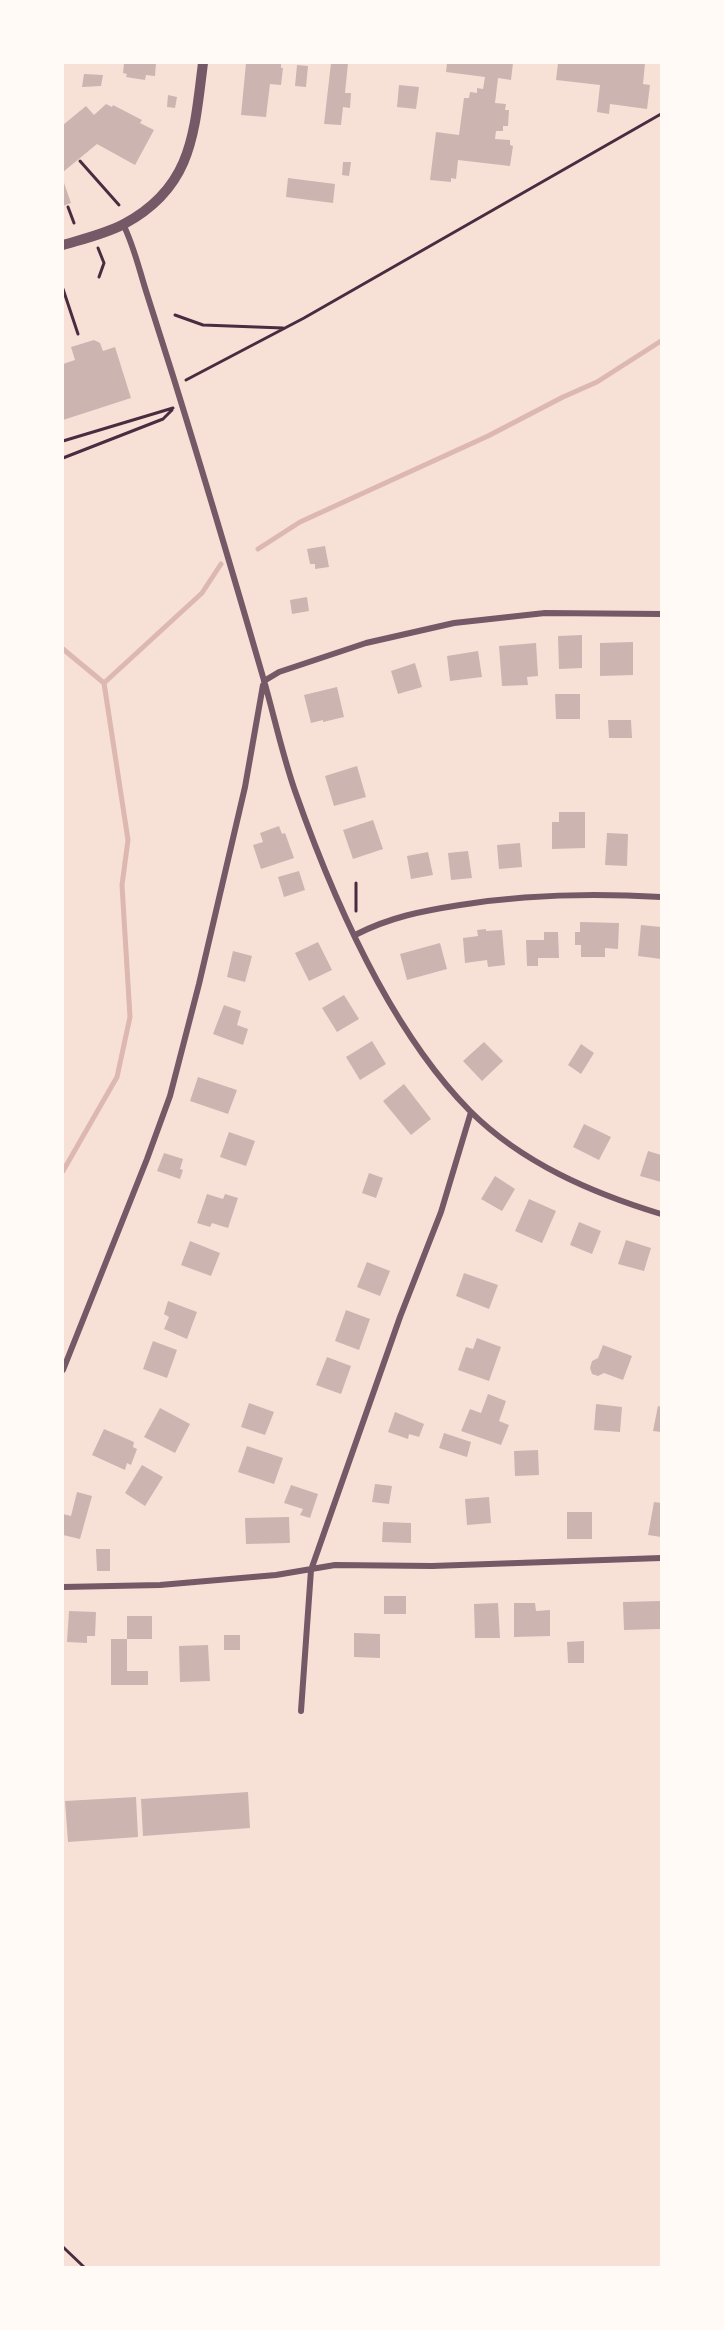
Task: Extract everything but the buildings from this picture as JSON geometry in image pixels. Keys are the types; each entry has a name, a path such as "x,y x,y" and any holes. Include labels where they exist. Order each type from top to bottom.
{"street":[{"path":"63,245 123,224 154,204 167,192 176,180 188,150 195,122 203,63"},
{"path":"123,224 133,249 179,397 295,790 331,884 383,991 443,1081 471,1112 507,1142 531,1159 562,1175 620,1201 661,1214"},
{"path":"63,1370 170,1096 245,787 264,681 279,672 366,643 454,623 545,613 661,614"},
{"path":"355,935 382,921 483,901 562,894 661,897"},
{"path":"301,1711 311,1570 400,1317 441,1212 471,1112"},
{"path":"63,1587 160,1585 311,1570 335,1565 432,1566 661,1558"}],"path":[{"path":"193,377 285,328 661,114"},
{"path":"80,161 119,205"},
{"path":"68,207 74,223"},
{"path":"98,248 104,263 99,277"},
{"path":"63,289 78,334"},
{"path":"174,315 203,325 285,328"},
{"path":"63,441 175,407 163,419 63,458"},
{"path":"63,2247 84,2267"}],"waterway":[{"path":"258,549 300,522 488,436 597,382 661,341"},
{"path":"104,683 202,593 221,564"},
{"path":"63,649 104,683 128,840 122,885 130,1017 117,1077 63,1171"}]}
